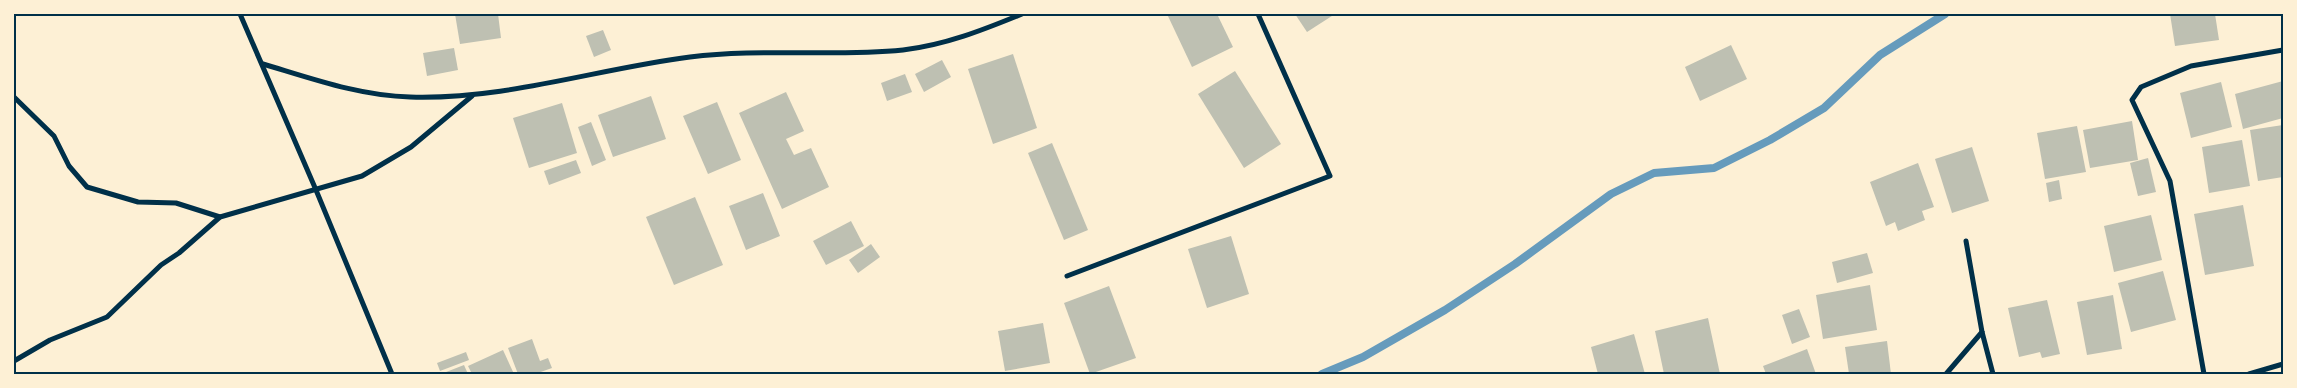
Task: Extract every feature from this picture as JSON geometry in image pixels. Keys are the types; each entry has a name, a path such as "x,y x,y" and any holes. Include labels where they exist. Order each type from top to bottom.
{"street":[{"path":"240,14 316,190 392,374"},
{"path":"262,64 367,93 409,98 472,96 690,57 757,52 838,54 905,50 962,38 1022,14"},
{"path":"1067,276 1330,176 1258,14"},
{"path":"2204,374 2170,181 2132,100 2141,87 2192,66 2283,50"},
{"path":"14,361 50,340 107,317 161,265 179,253 220,217 362,176 411,147 472,96"},
{"path":"14,97 54,136 69,166 87,187 138,202 176,203 220,217"},
{"path":"1966,241 1982,332 1993,374"},
{"path":"1946,374 1982,332"},
{"path":"2249,374 2283,364"}],"building":[{"path":"455,14 498,14 501,38 460,44"},
{"path":"1167,14 1217,14 1233,47 1192,67"},
{"path":"1295,14 1335,14 1307,32"},
{"path":"2170,14 2215,14 2219,40 2175,46"},
{"path":"603,30 611,50 594,57 586,36"},
{"path":"1731,45 1747,79 1700,101 1685,67"},
{"path":"454,48 458,70 427,76 423,53"},
{"path":"1013,54 1037,128 993,144 968,69"},
{"path":"942,60 951,77 924,92 915,74"},
{"path":"1235,71 1281,144 1244,168 1198,94"},
{"path":"905,74 912,92 887,101 881,83"},
{"path":"2283,81 2283,118 2243,129 2235,94"},
{"path":"2221,82 2232,127 2191,138 2180,93"},
{"path":"786,92 804,131 786,139 794,155 811,148 829,187 782,209 739,113"},
{"path":"651,96 666,139 613,157 598,115"},
{"path":"717,102 741,160 708,174 683,116"},
{"path":"562,103 577,153 529,168 513,118"},
{"path":"2132,121 2138,160 2090,168 2083,130"},
{"path":"591,122 606,160 592,166 578,127"},
{"path":"2283,125 2283,177 2258,181 2250,130"},
{"path":"2077,126 2086,172 2045,179 2037,133"},
{"path":"2242,140 2250,186 2209,193 2202,147"},
{"path":"1052,143 1088,230 1064,240 1028,153"},
{"path":"1972,147 1989,201 1952,213 1935,159"},
{"path":"2148,158 2156,192 2138,196 2130,163"},
{"path":"576,160 581,173 549,185 544,171"},
{"path":"1918,163 1934,207 1922,211 1925,220 1898,231 1895,222 1886,226 1870,182"},
{"path":"2059,180 2062,199 2049,202 2046,183"},
{"path":"763,193 780,236 746,250 729,206"},
{"path":"695,197 723,265 674,285 646,217"},
{"path":"2243,205 2254,266 2205,275 2194,214"},
{"path":"2151,215 2162,260 2114,272 2104,226"},
{"path":"851,221 864,246 826,265 813,241"},
{"path":"1231,236 1249,294 1207,308 1188,249"},
{"path":"871,244 880,257 858,273 849,260"},
{"path":"1867,253 1873,273 1837,283 1832,262"},
{"path":"2163,271 2176,320 2131,332 2118,283"},
{"path":"1870,285 1877,330 1823,339 1816,295"},
{"path":"1109,286 1136,358 1090,374 1064,303"},
{"path":"2113,295 2122,349 2087,355 2077,302"},
{"path":"2047,300 2060,354 2042,358 2040,352 2019,357 2008,308"},
{"path":"1799,309 1810,337 1792,344 1782,315"},
{"path":"1708,318 1720,374 1664,374 1655,331"},
{"path":"1043,323 1050,363 1005,371 998,331"},
{"path":"1634,334 1645,374 1598,374 1591,347"},
{"path":"532,339 540,361 548,358 552,368 535,374 518,374 508,348"},
{"path":"1887,341 1891,374 1849,374 1845,347"},
{"path":"1807,349 1816,374 1766,374 1763,366"},
{"path":"503,350 514,374 472,374 468,366"},
{"path":"466,352 469,360 440,371 437,363"},
{"path":"464,365 468,374 441,374"}],"waterway":[{"path":"1322,374 1363,357 1445,310 1515,264 1611,194 1654,173 1714,168 1770,140 1824,108 1880,55 1945,14"}]}
